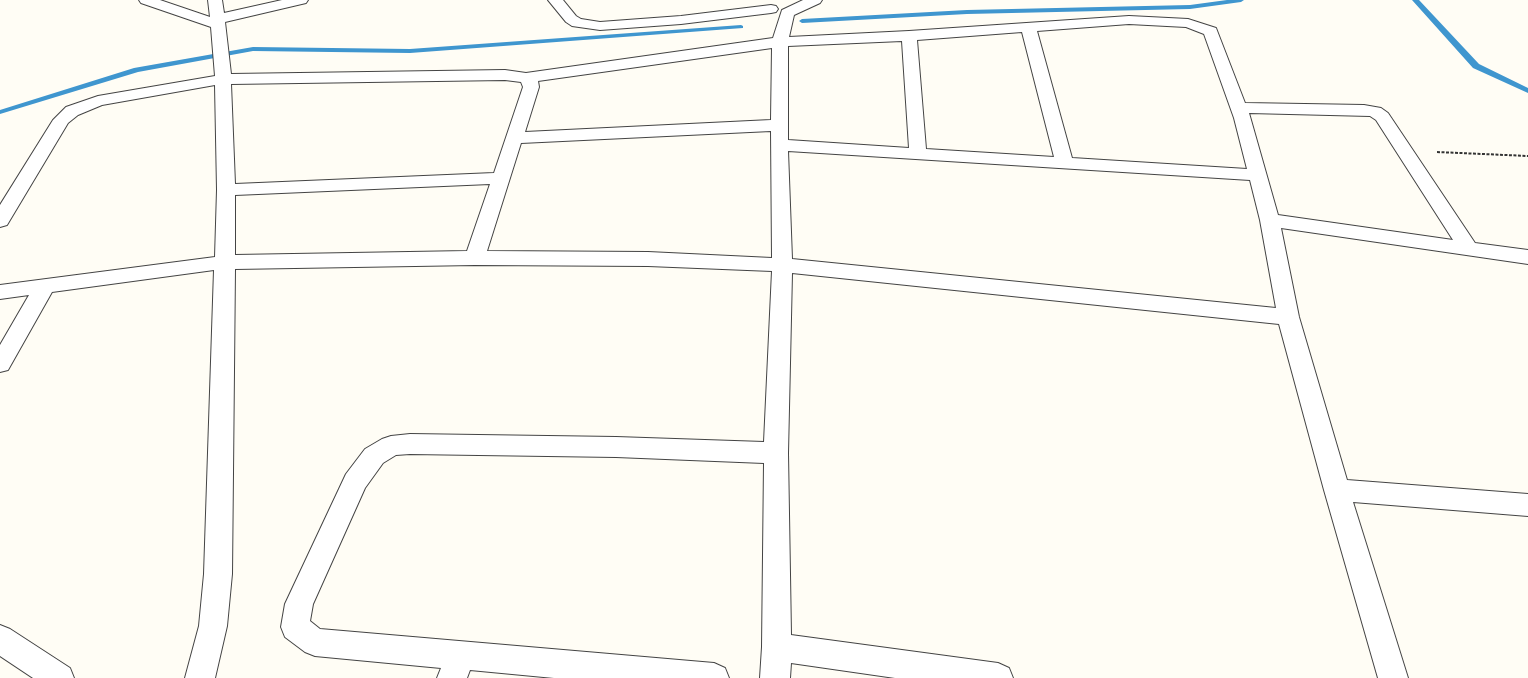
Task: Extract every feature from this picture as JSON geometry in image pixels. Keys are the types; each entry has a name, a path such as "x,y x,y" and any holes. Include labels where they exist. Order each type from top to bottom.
{"street":[{"path":"146,0 217,22 301,0"},
{"path":"200,678 213,626 218,574 225,262 226,190 222,67 215,0"},
{"path":"555,0 571,19 577,23 600,26 779,11 815,0"},
{"path":"743,0 779,11"},
{"path":"775,678 777,647 776,452 782,265 779,11"},
{"path":"0,221 61,120 72,112 98,101 222,67 505,75 526,78 780,42 909,36 1129,20 1188,23 1211,31 1238,108 1270,220 1288,317 1337,490 1393,678"},
{"path":"1028,27 1065,164"},
{"path":"909,36 918,154"},
{"path":"475,258 531,87 530,81 526,78"},
{"path":"1238,108 1364,110 1375,112 1382,117 1468,248"},
{"path":"514,138 780,135 918,154 1258,175"},
{"path":"226,190 501,178"},
{"path":"1270,220 1528,257"},
{"path":"0,292 225,262 475,258 648,259 782,265 1288,317"},
{"path":"0,364 45,286"},
{"path":"714,678 457,666 315,642 295,627 299,604 355,482 374,456 391,446 410,444 608,447 776,452"},
{"path":"1337,490 1528,505"},
{"path":"0,639 59,678"},
{"path":"777,647 998,678"}],"path":[{"path":"1404,151 1528,156"}],"waterway":[{"path":"802,21 967,12 1190,7 1241,0"},
{"path":"1415,0 1476,66 1528,91"},
{"path":"0,112 137,70 253,49 410,51 741,27"}]}
